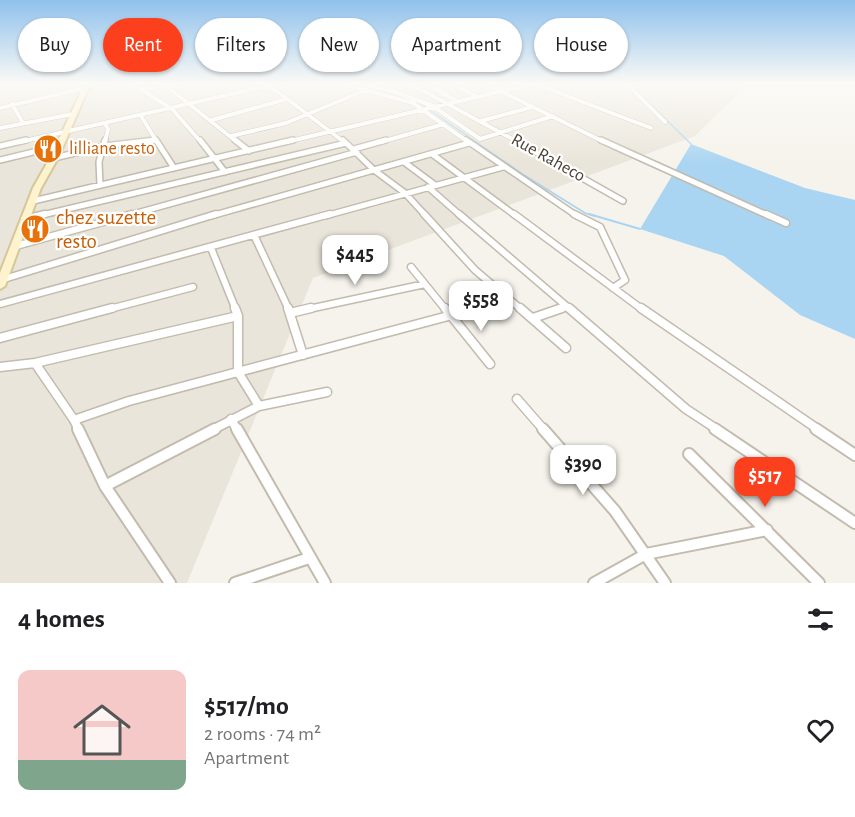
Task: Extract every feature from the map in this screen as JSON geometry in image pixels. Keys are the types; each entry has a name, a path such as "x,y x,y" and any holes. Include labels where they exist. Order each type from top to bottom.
{"main road":[{"path":"2,283 24,219 74,110"}],"street":[{"path":"15,110 22,123"},
{"path":"0,146 167,110"},
{"path":"173,110 216,158 225,172"},
{"path":"200,110 249,151"},
{"path":"212,120 247,110"},
{"path":"303,110 405,193 475,270 566,348"},
{"path":"231,136 286,123 318,110"},
{"path":"33,201 417,110"},
{"path":"424,110 566,210 600,227 625,280 613,288"},
{"path":"438,110 480,139 552,116"},
{"name":"Rue Raheco","path":"461,110 623,201"},
{"path":"480,121 520,110"},
{"path":"539,110 786,224"},
{"path":"605,110 651,128"},
{"path":"653,110 665,122"},
{"path":"0,128 73,114"},
{"path":"141,116 174,168"},
{"path":"16,246 355,151 444,123"},
{"path":"100,185 99,162 108,129 105,124"},
{"path":"54,158 104,146 156,140"},
{"path":"285,141 292,157"},
{"path":"24,219 346,143"},
{"path":"2,283 199,219 470,143"},
{"path":"0,160 58,146"},
{"path":"432,154 467,176 613,288 855,455"},
{"path":"404,162 566,308 686,409 855,523"},
{"path":"0,304 503,167"},
{"path":"254,235 290,313 303,355"},
{"path":"211,248 238,316 238,372 259,405"},
{"path":"411,267 490,364"},
{"path":"290,313 424,284"},
{"path":"0,338 193,287"},
{"path":"533,318 566,308"},
{"path":"74,420 129,401 452,315"},
{"path":"0,367 35,363 238,316"},
{"path":"35,363 74,420 105,486 170,583"},
{"path":"105,486 259,405 327,392"},
{"path":"517,399 615,511 665,583"},
{"path":"231,419 325,583"},
{"path":"689,454 819,583"},
{"path":"594,583 646,554 767,530"},
{"path":"235,583 309,558"}],"shaded area":[{"path":"0,110 721,110 695,136 313,278 187,583 0,583"}],"water":[{"path":"691,144 805,188 855,200 855,339 800,315 724,256 640,229"}],"waterway":[{"path":"430,110 524,175 585,213 594,216"},
{"path":"657,110 691,144"},
{"path":"589,214 640,229"}],"place":[{"name":"lilliane resto","path":"48,149"},
{"name":"chez suzette resto","path":"35,229"}]}
